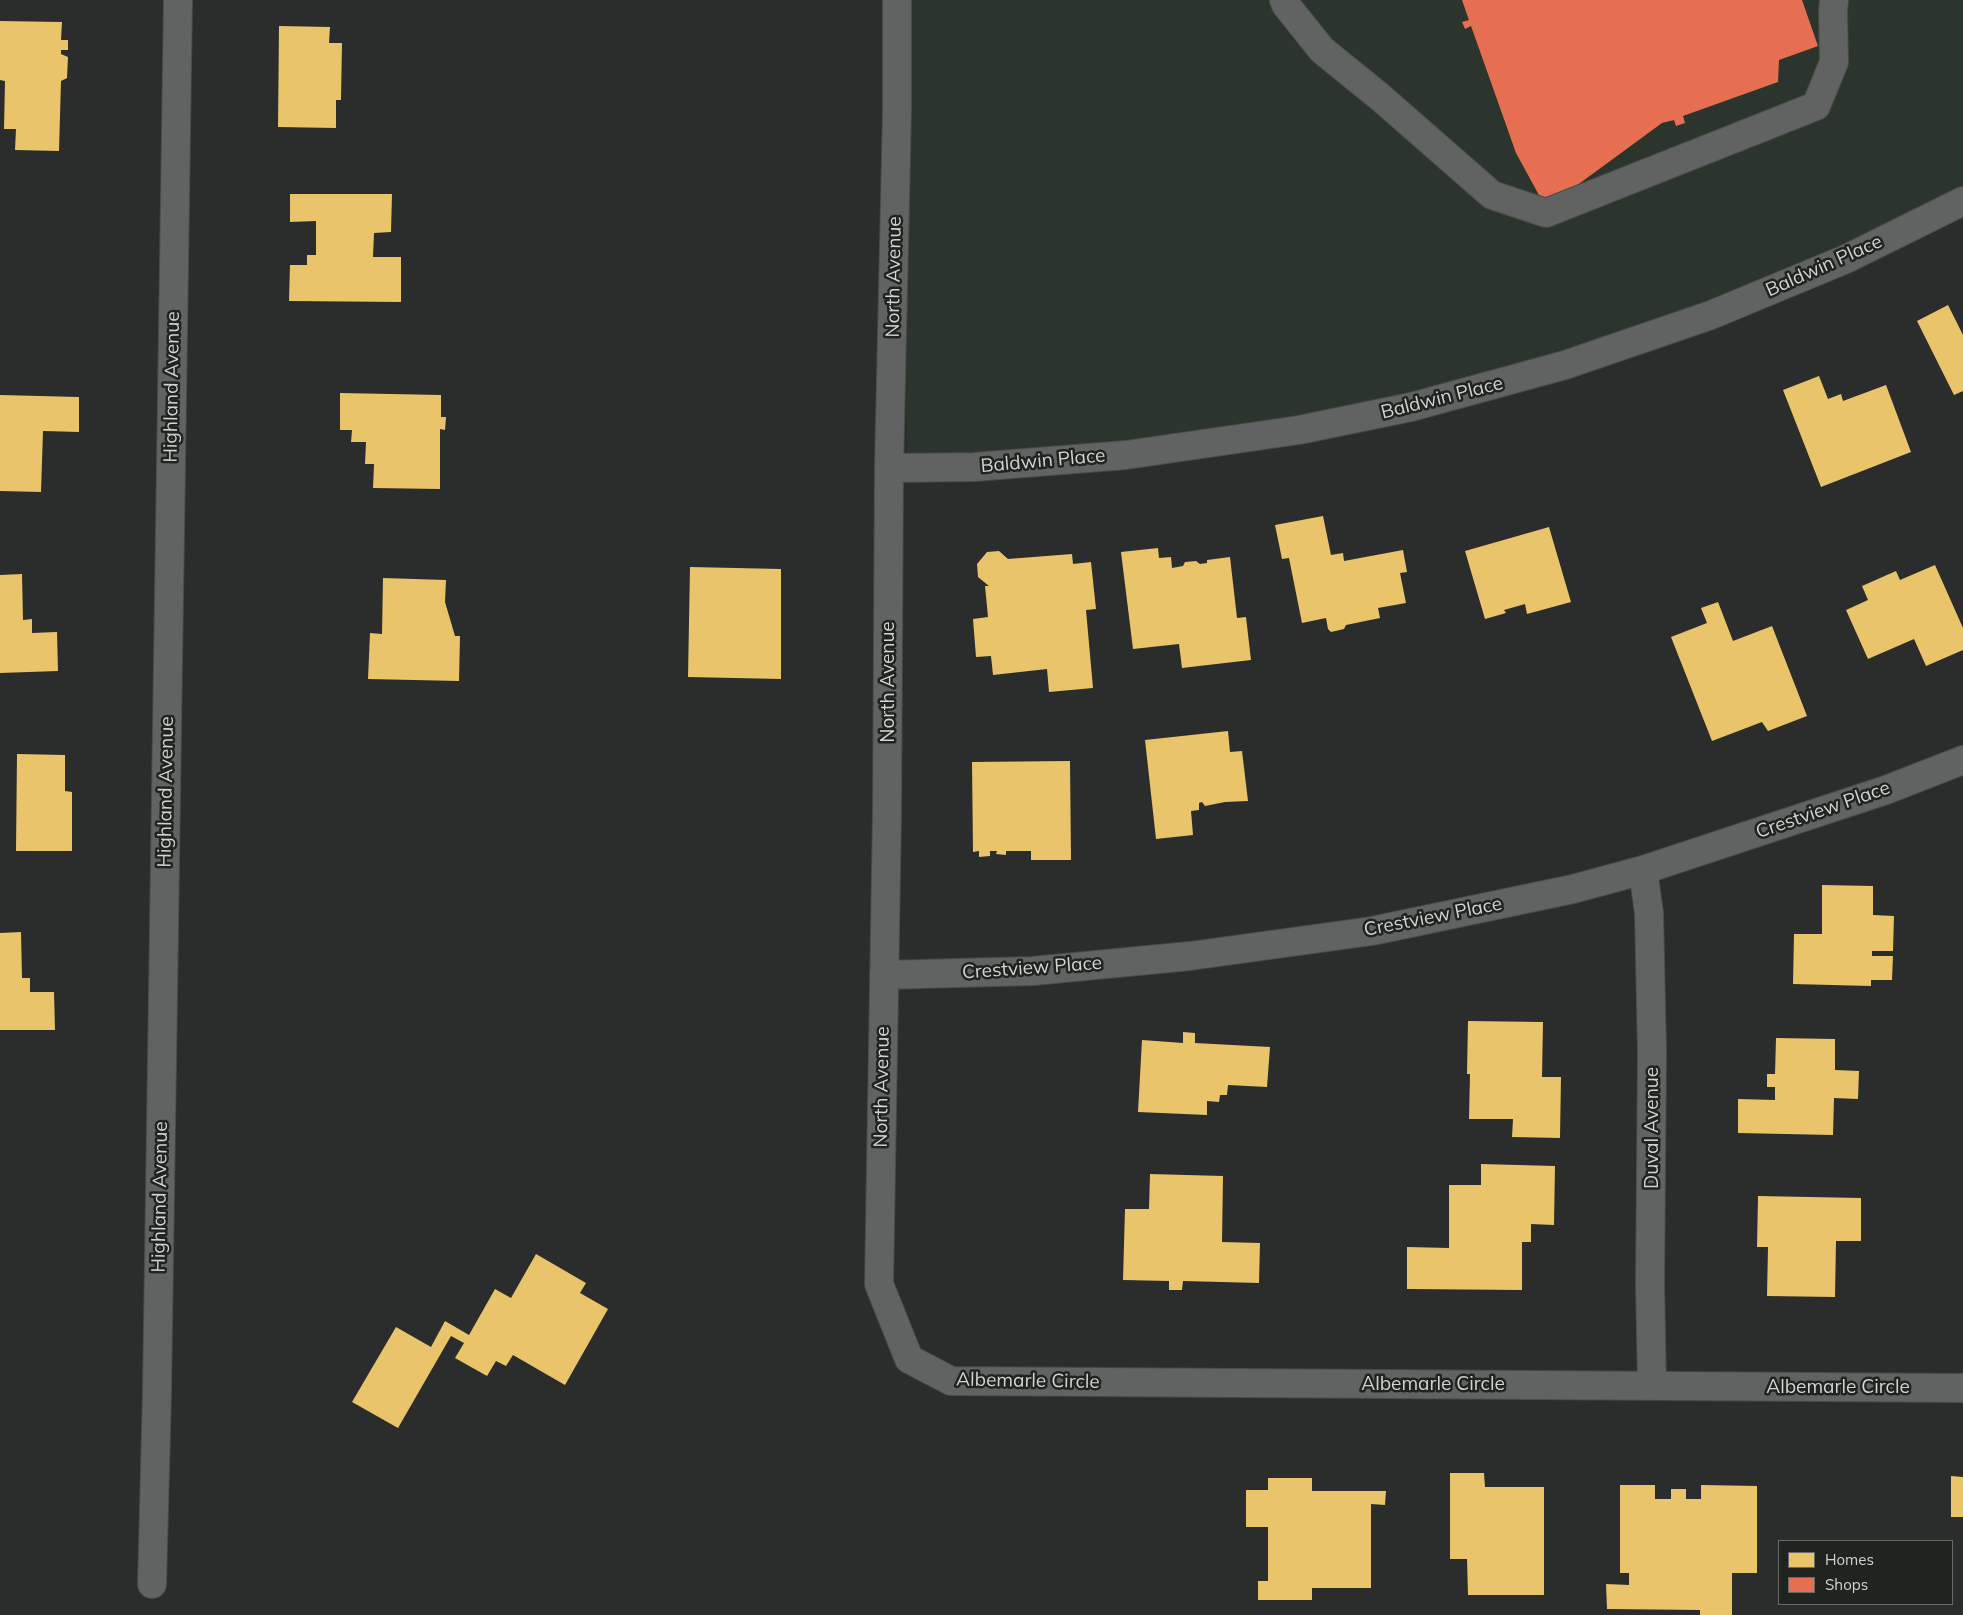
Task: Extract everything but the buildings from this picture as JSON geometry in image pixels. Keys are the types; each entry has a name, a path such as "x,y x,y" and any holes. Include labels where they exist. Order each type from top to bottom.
{"street":[{"name":"Highland Avenue","path":"152,1584 157,1392 178,0"},
{"name":"North Avenue","path":"897,0 897,121 889,468 887,813 878,1284 908,1359"},
{"path":"1284,0 1322,50 1380,97 1492,194 1546,213 1816,106 1834,62 1832,12 1834,0"},
{"name":"Baldwin Place","path":"889,468 974,467 1126,455 1299,430 1411,407 1565,366 1711,316 1846,259 1963,201"},
{"name":"Crestview Place","path":"884,975 1033,971 1200,955 1372,931 1573,889 1643,870 1886,790 1963,760"},
{"name":"Duval Avenue","path":"1643,870 1650,913 1652,1044 1650,1284 1652,1386"},
{"name":"Albemarle Circle","path":"908,1359 951,1381 1963,1388"}],"shaded area":[{"path":"894,0 1963,0 1963,209 1874,259 1654,352 1430,414 908,481"}]}
